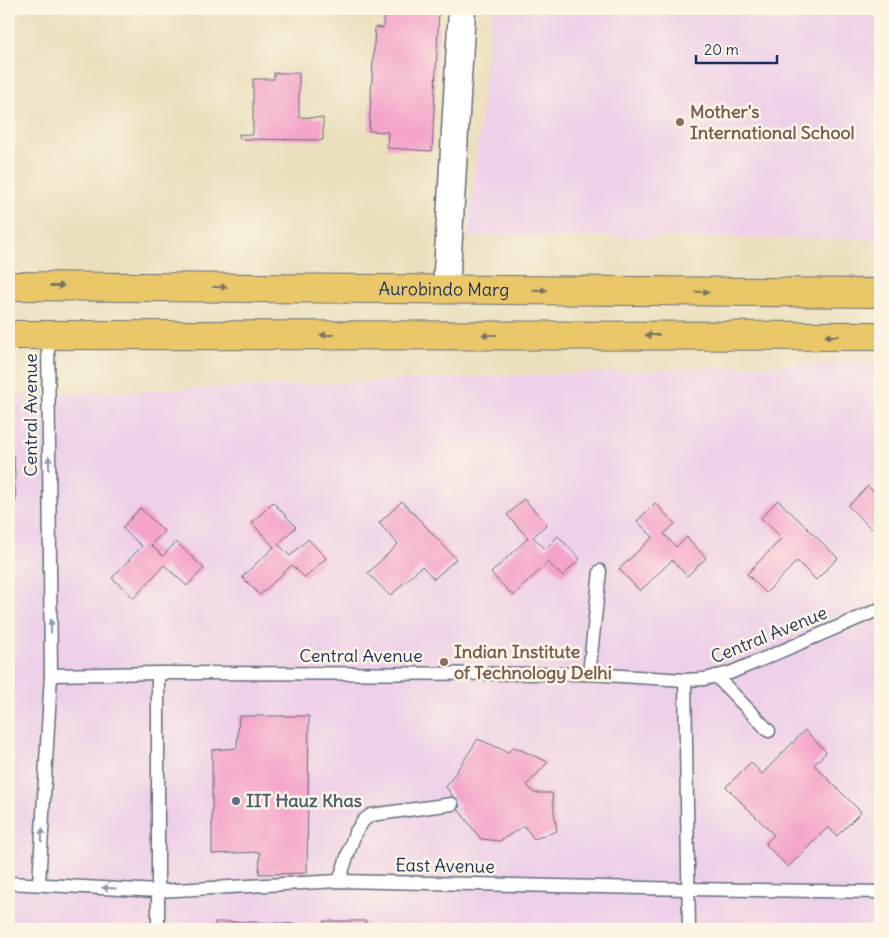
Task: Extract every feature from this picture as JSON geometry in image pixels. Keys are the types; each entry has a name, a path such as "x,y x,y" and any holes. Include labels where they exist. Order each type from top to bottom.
{"highway":[{"name":"Aurobindo Marg","path":"9,286 880,293"},
{"path":"9,335 880,336"}],"street":[{"path":"446,289 462,9"}],"lane":[{"name":"Central Avenue","path":"39,884 51,675 48,334"},
{"path":"589,674 600,571"},
{"name":"Central Avenue","path":"51,675 158,673 589,674 685,680 704,679 730,673 880,608"},
{"path":"158,673 158,929"},
{"path":"716,676 769,731"},
{"path":"685,680 689,929"},
{"path":"339,881 356,833 364,820 371,815 452,804"},
{"name":"East Avenue","path":"9,883 158,891 339,881 880,892"}],"shaded area":[{"name":"Mother's International School","path":"492,9 880,9 880,239 468,236"},
{"name":"Indian Institute of Technology Delhi","path":"880,361 880,929 9,929 9,396"}],"building":[{"path":"384,9 439,9 432,151 387,148 388,132 369,131 375,27 383,28"},
{"path":"274,73 299,73 299,117 323,118 323,140 240,139 239,134 253,135 253,79 274,79"},
{"path":"9,456 14,456 16,502 9,503"},
{"path":"868,486 880,498 880,523 873,530 848,506"},
{"path":"524,499 547,524 533,537 545,549 558,536 580,559 562,576 548,562 513,596 491,573 528,538 507,515"},
{"path":"778,500 838,558 816,580 797,561 766,593 747,574 782,538 761,518"},
{"path":"402,501 456,559 434,579 422,566 390,596 368,573 398,544 379,523"},
{"path":"273,502 296,527 278,544 290,556 308,539 326,558 305,578 292,565 260,595 242,577 274,547 252,523"},
{"path":"655,503 675,524 664,534 676,547 687,537 706,558 687,576 672,560 640,591 619,569 653,537 637,521"},
{"path":"140,508 164,531 151,545 163,556 176,542 204,568 187,586 164,565 134,598 112,578 142,546 122,528"},
{"path":"239,716 309,716 307,873 259,874 260,852 212,854 212,750 237,748"},
{"path":"805,730 826,752 814,765 861,812 837,836 828,827 788,867 765,844 774,835 726,787 751,762 762,774"},
{"path":"478,739 508,752 514,747 548,762 527,785 534,793 552,793 557,831 534,839 524,826 500,841 481,839 458,809 460,806 446,787"},
{"path":"324,921 366,921 366,929 325,929"},
{"path":"215,922 298,924 298,929 216,929"}],"place":[{"name":"Mother's International School","path":"680,122"},
{"name":"Indian Institute of Technology Delhi","path":"444,662"},
{"name":"IIT Hauz Khas","path":"236,801"}]}
